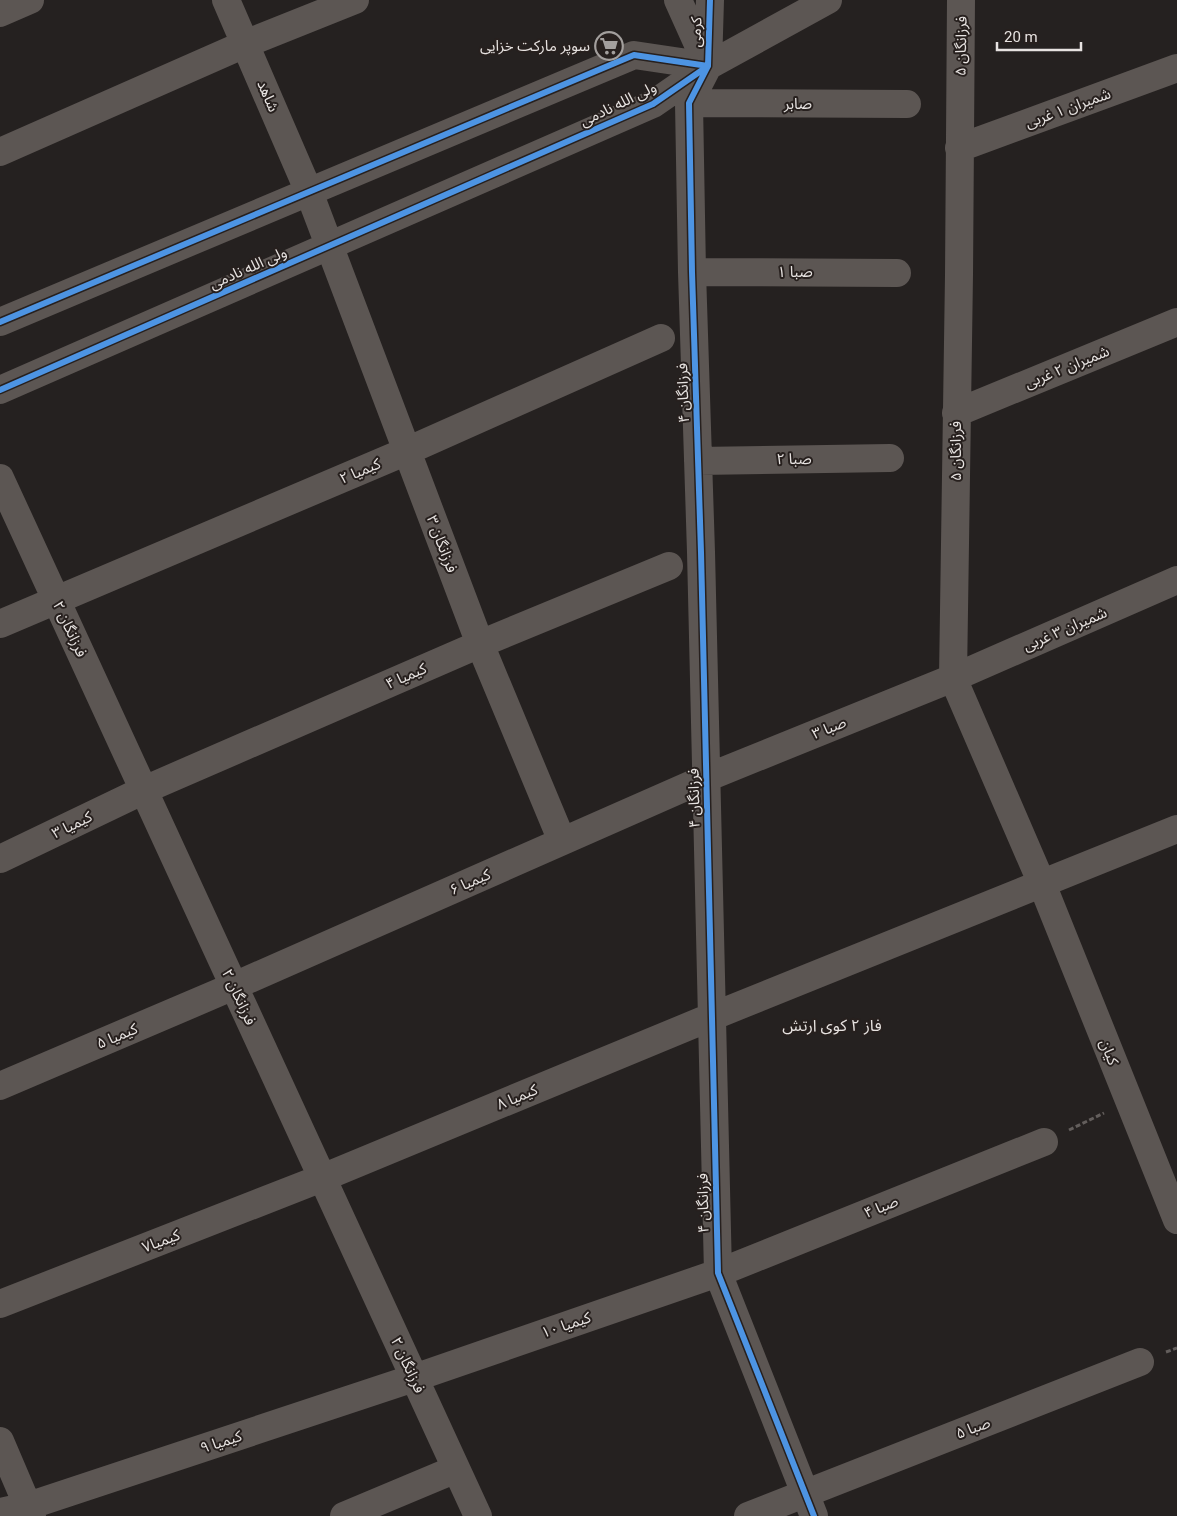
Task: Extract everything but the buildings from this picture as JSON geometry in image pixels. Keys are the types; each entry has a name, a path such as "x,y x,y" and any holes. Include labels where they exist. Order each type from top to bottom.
{"street":[{"path":"0,13 30,0"},
{"name":"شاهد","path":"226,0 309,192 330,246"},
{"path":"0,152 245,44 355,0"},
{"path":"678,0 708,66"},
{"name":"کرمی","path":"708,66 710,0"},
{"name":"ولی الله نادمی","path":"0,390 654,104 708,66 828,0"},
{"name":"فرزانگان ۵","path":"961,0 953,678 1042,884"},
{"name":"ولی الله نادمی","path":"0,322 634,56 708,66"},
{"name":"فرزانگان ۴","path":"708,66 689,103 692,272 702,552 718,1273 810,1505"},
{"name":"شمیران ۱ غربی","path":"959,148 1177,68"},
{"name":"صابر","path":"689,103 907,104"},
{"name":"فرزانگان ۳","path":"330,246 480,644 562,841"},
{"name":"صبا ۱","path":"692,272 897,273"},
{"name":"شمیران ۲ غربی","path":"956,413 1177,322"},
{"name":"کیمیا ۲","path":"0,624 407,451 661,338"},
{"name":"صبا ۲","path":"698,461 890,458"},
{"name":"فرزانگان ۲","path":"0,478 478,1516"},
{"name":"کیمیا ۴","path":"144,790 480,644 670,566"},
{"name":"شمیران ۳ غربی","path":"953,678 1177,580"},
{"name":"صبا ۳","path":"706,778 953,678"},
{"name":"کیمیا ۶","path":"234,986 706,778"},
{"name":"کیمیا ۳","path":"0,859 144,790"},
{"name":"کیمیا ۸","path":"322,1178 711,1017 1177,829"},
{"name":"کیان","path":"1042,884 1177,1220"},
{"name":"کیمیا ۵","path":"0,1086 234,986"},
{"name":"صبا ۴","path":"718,1273 1044,1142"},
{"name":"کیمیا۷","path":"0,1304 322,1178"},
{"name":"کیمیا ۱۰","path":"414,1378 718,1273"},
{"name":"صبا ۵","path":"748,1516 810,1505 1140,1362"},
{"name":"کیمیا ۹","path":"0,1512 30,1511 414,1378"},
{"path":"0,1442 30,1511"},
{"path":"344,1516 456,1469"}],"path":[{"path":"1044,1142 1129,1100"}],"cycle path":[{"path":"710,0 708,66 689,103 718,1273 814,1516"},
{"path":"0,322 634,55 708,66 653,104 0,390"}],"place":[{"name":"سوپر مارکت خزایی","path":"609,46"}],"district":[{"name":"فاز ۲ کوی ارتش","path":"832,1025"}]}
